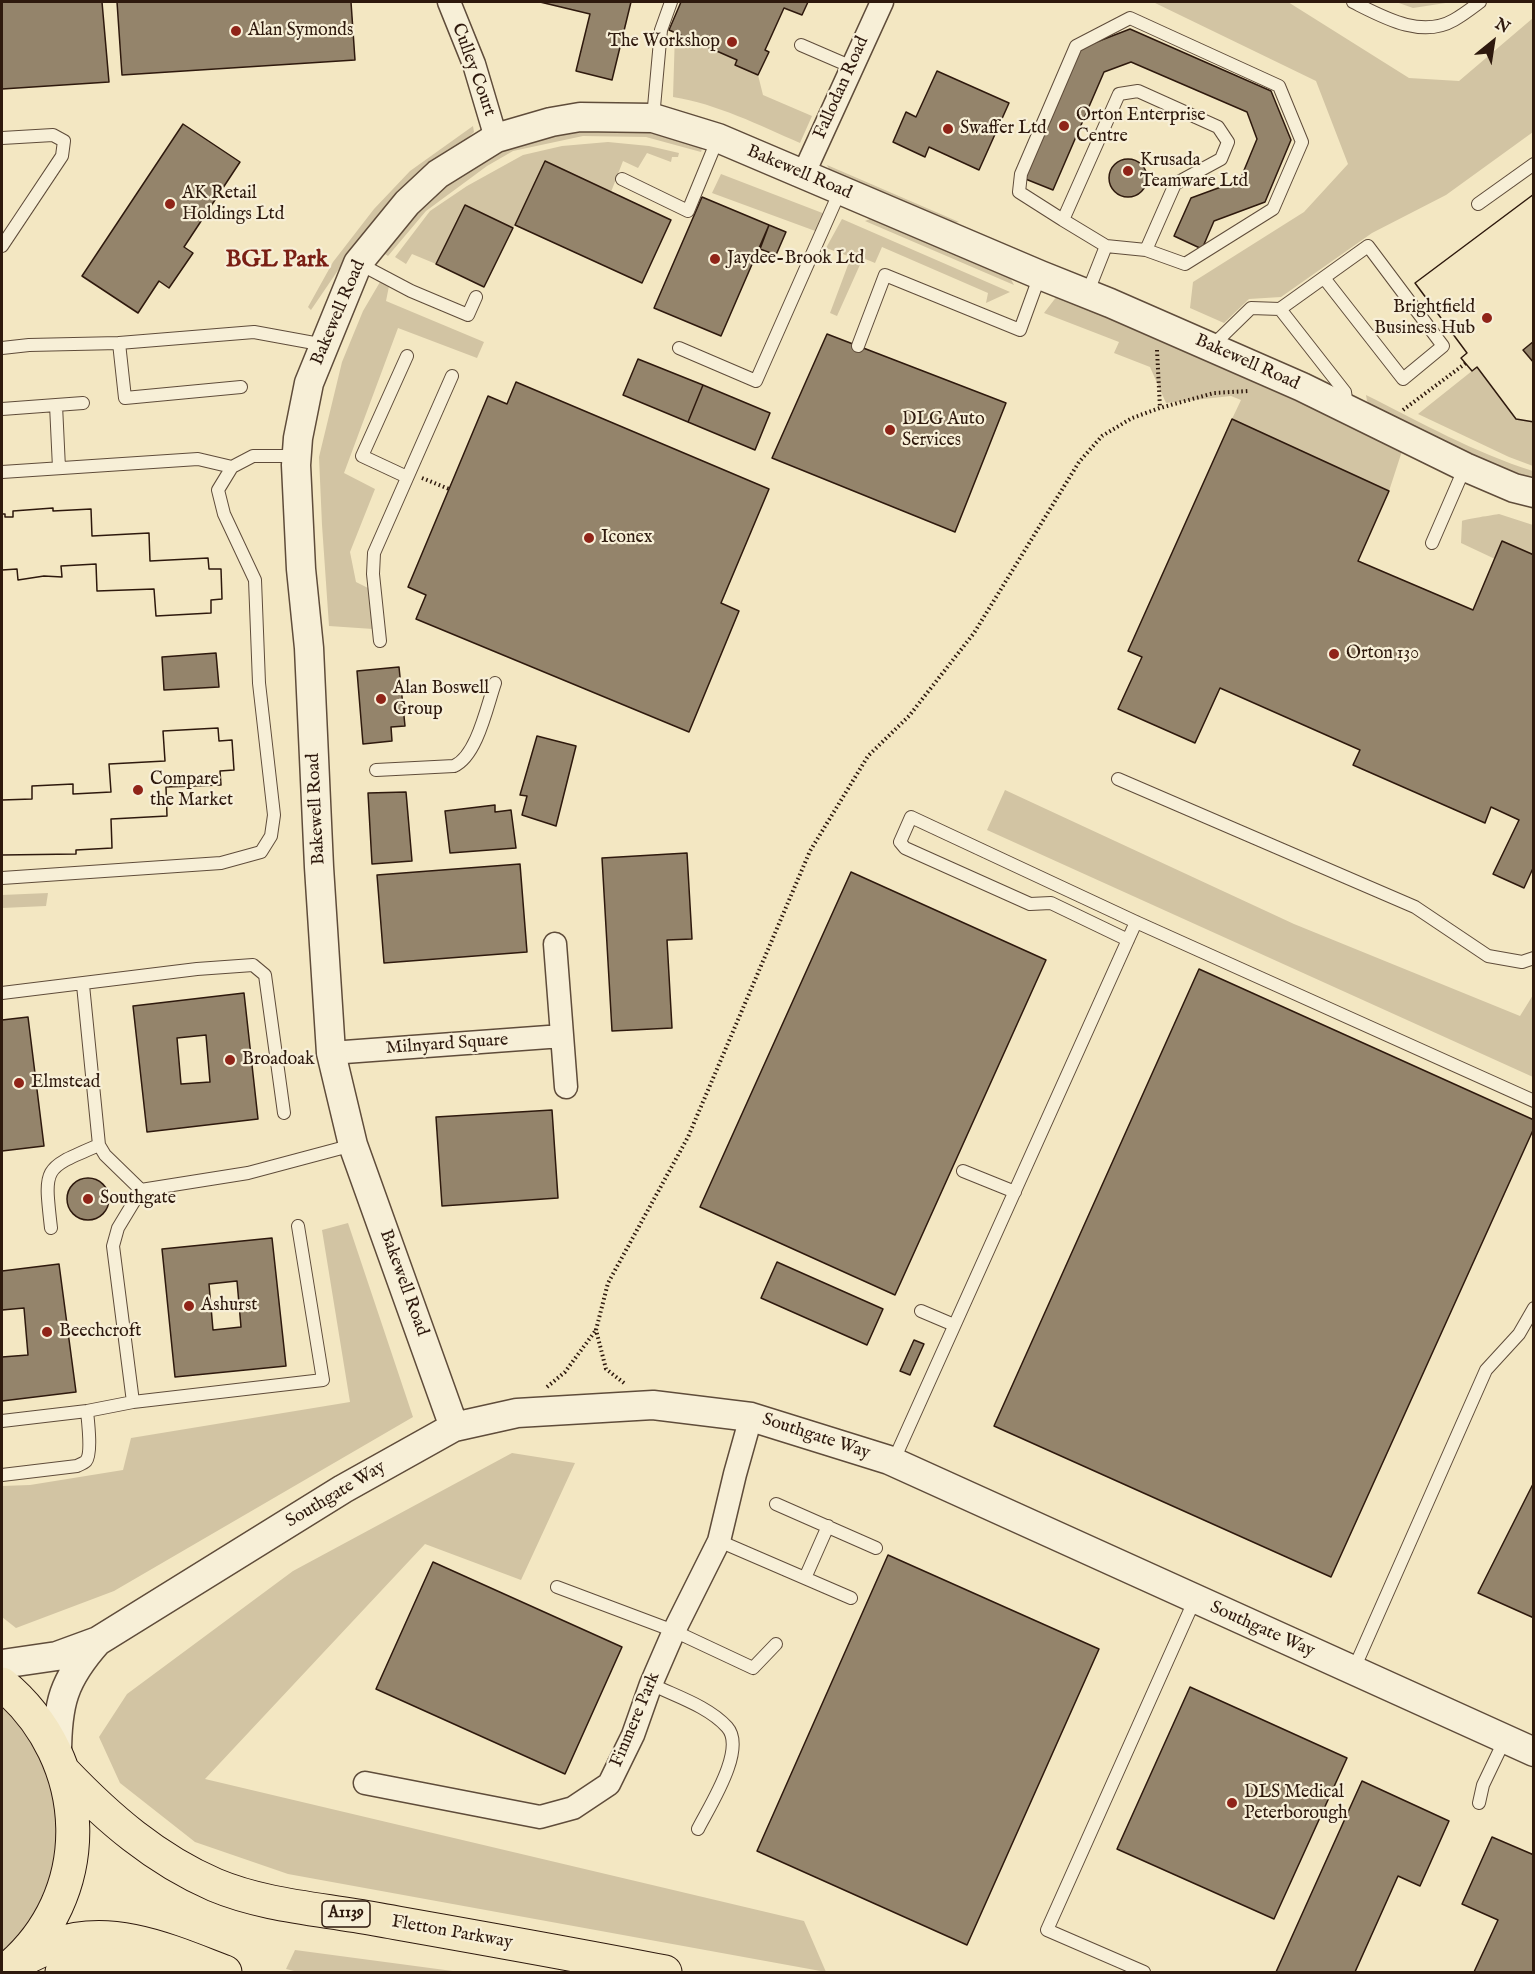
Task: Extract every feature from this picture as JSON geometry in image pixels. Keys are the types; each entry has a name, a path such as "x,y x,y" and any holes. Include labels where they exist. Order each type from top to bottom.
{"highway":[{"path":"2,1684 25,1705 39,1723 61,1763 73,1814 73,1841 67,1878 51,1918 32,1946 10,1967"},
{"name":"Fletton Parkway","path":"61,1763 91,1800 132,1837 181,1868 240,1894 664,1972"},
{"path":"10,1967 56,1944 94,1938 117,1939 157,1946 224,1972"},
{"path":"62,1972 81,1967 127,1965 180,1972"},
{"path":"194,1972 224,1972"}],"street":[{"name":"Culley Court","path":"449,2 474,64 496,138"},
{"name":"Fallodan Road","path":"803,175 882,2"},
{"name":"Bakewell Road","path":"454,1427 353,1145 331,1053 296,456 309,383 358,263 407,203 438,174 496,138 551,122 580,117 653,118 718,138 1040,276 1110,303 1347,408 1465,467 1514,488 1533,493"},
{"path":"555,944 566,1087"},
{"name":"Milnyard Square","path":"331,1053 562,1036"},
{"name":"Southgate Way","path":"2,1664 57,1656 98,1641 344,1489 454,1427 517,1413 653,1405 751,1417 893,1462 1533,1752"},
{"name":"Finmere Park","path":"365,1783 540,1817 573,1808 609,1784 633,1735 651,1684 674,1631 719,1541 751,1417"},
{"name":"Southgate Way","path":"61,1763 57,1724 60,1705 68,1681 81,1660 98,1641"}],"lane":[{"path":"1353,2 1409,27 1430,27 1452,22 1480,2"},
{"path":"653,118 661,30 674,3"},
{"path":"1130,18 1279,86 1302,142 1273,209 1185,264 1146,249 1106,246 1019,192 1021,174 1076,46 1130,18"},
{"path":"801,45 852,67"},
{"path":"1063,220 1119,94 1138,91 1218,127 1228,142 1221,159 1174,184 1146,249"},
{"path":"2,138 53,135 64,141 62,156 2,246"},
{"path":"622,179 688,211 718,138"},
{"path":"1478,204 1533,164"},
{"path":"679,348 756,381 840,191"},
{"path":"1086,295 1106,246"},
{"path":"1211,347 1251,308 1280,309 1368,246 1443,346 1403,379 1324,278"},
{"path":"358,263 411,291 468,315 476,297"},
{"path":"858,346 885,275 1020,330 1040,276"},
{"path":"1280,309 1345,392 1347,408"},
{"path":"2,348 29,345 119,343 254,332 326,345"},
{"path":"119,343 125,398 241,387"},
{"path":"407,356 362,456 408,475"},
{"path":"380,641 373,574 374,553 452,376"},
{"path":"2,409 83,403"},
{"path":"56,405 59,468"},
{"path":"2,878 221,863 261,852 271,836 274,814 259,683 255,580 224,514 218,490 232,466 253,456 296,456"},
{"path":"2,472 198,459 232,466"},
{"path":"1432,543 1465,467"},
{"path":"376,770 454,766 461,763 472,748 495,682"},
{"path":"1118,779 1415,907 1488,956 1522,962 1533,958"},
{"path":"1128,940 1052,903 1030,904 905,848 900,842 911,817 1136,922 1533,1101"},
{"path":"893,1462 1136,922"},
{"path":"2,993 83,985 197,969 253,965 265,975 284,1113"},
{"path":"83,985 99,1145 105,1155 141,1190"},
{"path":"51,1228 46,1188 53,1168 64,1160 99,1145"},
{"path":"133,1402 113,1246 118,1228 141,1190 248,1173 353,1145"},
{"path":"963,1171 1015,1192"},
{"path":"2,1421 87,1411 133,1402 323,1380 298,1226"},
{"path":"1353,1671 1486,1370 1520,1334 1533,1308"},
{"path":"921,1311 954,1325"},
{"path":"2,1475 77,1466 85,1462 89,1447 87,1411"},
{"path":"776,1504 876,1548"},
{"path":"805,1578 828,1526"},
{"path":"719,1541 851,1598"},
{"path":"557,1587 674,1631 753,1668 776,1644"},
{"path":"1144,1972 1047,1930 1194,1599"},
{"path":"651,1684 710,1713 729,1728 733,1742 731,1763 698,1828"},
{"path":"1479,1803 1483,1785 1505,1739"}],"path":[{"path":"1151,344 1159,352 1160,408"},
{"path":"1402,410 1466,363"},
{"path":"517,1413 565,1372 596,1330 608,1283 688,1137 810,851 868,756 909,716 974,633 1079,462 1102,436 1132,418 1214,393 1258,390"},
{"path":"408,475 449,489"},
{"path":"596,1330 606,1369 653,1405"}],"shaded area":[{"path":"1153,2 1288,2 1409,78 1459,81 1533,18 1533,132 1446,195 1372,233 1281,297 1249,299 1224,323 1190,308 1193,282 1304,212 1348,164 1316,81"},
{"path":"1396,2 1452,2 1413,8"},
{"path":"675,33 737,60 735,65 758,75 763,95 812,116 800,143 722,110 673,97"},
{"path":"473,126 474,132 345,260 311,310 308,307 333,262 374,209 410,171"},
{"path":"574,127 653,127 703,146 701,152 646,137 583,136 513,151 487,166 426,211 388,256 379,250 422,198 520,140"},
{"path":"608,142 649,146 679,153 678,157 672,157 671,162 647,153 638,168 623,161 611,192 515,225 513,228 465,205 436,264 412,254 406,264 395,257 430,211 467,186 523,155 562,146"},
{"path":"827,165 959,222 948,224 831,173"},
{"path":"721,174 825,214 818,232 712,193"},
{"path":"875,217 1007,272 1014,285 865,221"},
{"path":"842,219 1010,292 986,303 988,293 882,247 875,263 863,258 837,316 830,313 851,257 826,248"},
{"path":"380,282 389,286 386,301 484,342 477,358 398,328 344,473 375,489 350,552 356,582 368,588 373,629 329,626 319,457 342,362 363,311"},
{"path":"1057,296 1403,448 1389,491 1232,419 1241,400 1231,396 1166,403 1150,367 1114,353 1119,342 1044,313"},
{"path":"1477,367 1516,419 1533,422 1533,466 1418,414"},
{"path":"1366,395 1469,446 1533,471 1533,483 1499,470 1373,407 1367,401"},
{"path":"1499,514 1533,525 1533,555 1502,541 1495,559 1461,543 1462,521"},
{"path":"1005,790 1294,924 1520,1016 1533,995 1533,1077 987,830"},
{"path":"48,893 46,906 2,908 2,895"},
{"path":"348,1223 413,1417 114,1591 16,1628 2,1617 2,1486 30,1485 123,1470 131,1438 350,1402 322,1230"},
{"path":"512,1453 575,1463 521,1580 425,1544 205,1779 804,1921 826,1972 288,1874 195,1842 120,1783 99,1737 127,1694 293,1571"},
{"path":"2,1706 30,1729 62,1796 60,1865 18,1943 2,1956"},
{"path":"295,1950 460,1972 298,1972 286,1969"}],"building":[{"path":"2,2 102,2 109,82 2,89"},
{"name":"Alan Symonds","path":"117,2 351,2 355,60 122,75"},
{"path":"540,2 631,2 612,80 576,71 590,14"},
{"name":"The Workshop","path":"681,2 808,2 802,15 784,8 765,50 769,52 758,75 735,65 737,60 669,30"},
{"name":"Orton Enterprise Centre","path":"1130,29 1271,91 1291,140 1265,202 1214,221 1202,249 1174,236 1191,198 1240,180 1257,139 1247,112 1131,62 1104,72 1053,190 1023,178 1081,48"},
{"name":"Swaffer Ltd","path":"937,71 1009,103 979,170 929,147 925,157 893,142 906,112 916,117"},
{"name":"AK Retail Holdings Ltd","path":"183,124 240,162 184,247 193,253 169,288 159,281 138,313 82,276"},
{"name":"Krusada Teamware Ltd","path":"1128,159 1141,165 1147,178 1141,191 1128,197 1115,191 1109,178 1115,165"},
{"path":"545,161 671,220 642,283 515,225"},
{"name":"Brightfield Business Hub","path":"1534,194 1534,341 1523,350 1534,363 1534,422 1516,419 1477,367 1472,371 1461,358 1467,353 1415,283"},
{"name":"Brightfield Business Hub","path":"1534,194 1534,422 1516,419 1477,367 1472,371 1461,358 1467,353 1415,283"},
{"name":"Jaydee-Brook Ltd","path":"702,197 769,225 721,336 654,308"},
{"path":"465,205 513,228 484,287 436,264"},
{"path":"769,225 786,232 776,255 760,249"},
{"name":"DLG Auto Services","path":"827,334 1006,403 955,532 772,458"},
{"path":"638,359 703,385 688,422 623,395"},
{"name":"Iconex","path":"516,382 769,489 721,603 739,611 689,732 416,619 426,595 408,587 488,396 507,404"},
{"path":"703,385 770,413 755,450 688,422"},
{"name":"Orton 130","path":"1232,419 1389,491 1358,561 1473,610 1502,541 1534,555 1534,866 1524,888 1493,874 1519,820 1491,807 1485,823 1353,765 1360,750 1220,688 1195,743 1118,709 1142,657 1128,651"},
{"path":"53,508 53,511 91,509 92,536 149,533 150,561 208,558 209,569 221,569 222,599 211,600 211,613 156,616 154,589 97,591 96,564 61,566 62,577 44,576 18,580 17,569 2,570 2,514 5,514 5,517 13,517 13,511"},
{"path":"53,508 53,511 91,509 92,536 149,533 150,561 208,558 209,569 221,569 222,599 211,600 211,613 156,616 154,589 97,591 96,564 61,566 62,577 44,576 18,580 17,569 2,570 2,514 5,514 5,517 13,517 13,511"},
{"path":"216,653 219,687 164,690 162,657"},
{"name":"Alan Boswell Group","path":"399,667 405,726 391,727 392,741 363,744 357,671"},
{"name":"Compare the Market","path":"218,728 219,741 232,740 234,770 220,771 221,785 166,787 167,816 111,819 112,848 76,850 76,854 2,855 2,800 32,799 32,786 73,784 73,794 111,792 109,764 165,761 163,731"},
{"name":"Compare the Market","path":"218,728 219,741 232,740 234,770 220,771 221,785 166,787 167,816 111,819 112,848 76,850 76,854 2,855 2,800 32,799 32,786 73,784 73,794 111,792 109,764 165,761 163,731"},
{"path":"537,736 576,746 556,826 522,815 527,796 520,795"},
{"path":"406,792 412,861 372,864 368,793"},
{"path":"495,805 495,812 511,810 516,848 450,853 445,811"},
{"path":"687,853 692,939 667,940 672,1028 612,1031 602,858"},
{"path":"520,864 527,952 384,963 377,875"},
{"path":"851,872 1046,960 895,1295 700,1207"},
{"path":"1199,969 1534,1120 1534,1128 1331,1577 994,1426"},
{"name":"Broadoak","path":"244,993 258,1119 147,1132 133,1006","holes":["206,1035 210,1082 181,1084 177,1038"]},
{"name":"Elmstead","path":"28,1017 44,1146 2,1151 2,1020"},
{"path":"552,1110 558,1198 442,1206 436,1117"},
{"name":"Southgate","path":"88,1178 103,1184 109,1199 103,1214 88,1220 73,1214 67,1199 73,1184"},
{"name":"Ashurst","path":"272,1238 286,1366 175,1377 162,1249","holes":["237,1281 241,1327 213,1330 209,1284"]},
{"path":"777,1262 883,1309 867,1345 761,1298"},
{"name":"Beechcroft","path":"59,1264 76,1392 2,1401 2,1357 28,1355 24,1308 2,1310 2,1271"},
{"path":"914,1340 924,1344 910,1375 900,1371"},
{"path":"1534,1482 1534,1618 1478,1593"},
{"path":"888,1555 1099,1649 967,1945 757,1851"},
{"path":"433,1562 622,1647 565,1774 376,1689"},
{"name":"DLS Medical Peterborough","path":"1190,1687 1347,1758 1274,1919 1117,1849"},
{"path":"1362,1781 1449,1821 1420,1886 1398,1876 1355,1972 1276,1972"},
{"path":"1492,1837 1534,1855 1534,1972 1474,1972 1498,1920 1462,1904"}],"place":[{"name":"Alan Symonds","path":"236,31"},
{"name":"The Workshop","path":"732,42"},
{"name":"Orton Enterprise Centre","path":"1064,126"},
{"name":"Swaffer Ltd","path":"948,129"},
{"name":"Krusada Teamware Ltd","path":"1128,171"},
{"name":"AK Retail Holdings Ltd","path":"170,204"},
{"name":"Jaydee-Brook Ltd","path":"715,259"},
{"name":"Brightfield Business Hub","path":"1487,318"},
{"name":"DLG Auto Services","path":"890,430"},
{"name":"Iconex","path":"589,538"},
{"name":"Orton 130","path":"1334,654"},
{"name":"Alan Boswell Group","path":"381,699"},
{"name":"Compare the Market","path":"138,790"},
{"name":"Broadoak","path":"230,1060"},
{"name":"Elmstead","path":"19,1083"},
{"name":"Southgate","path":"88,1199"},
{"name":"Ashurst","path":"189,1306"},
{"name":"Beechcroft","path":"47,1332"},
{"name":"DLS Medical Peterborough","path":"1232,1803"}],"district":[{"name":"BGL Park","path":"277,261"}]}
